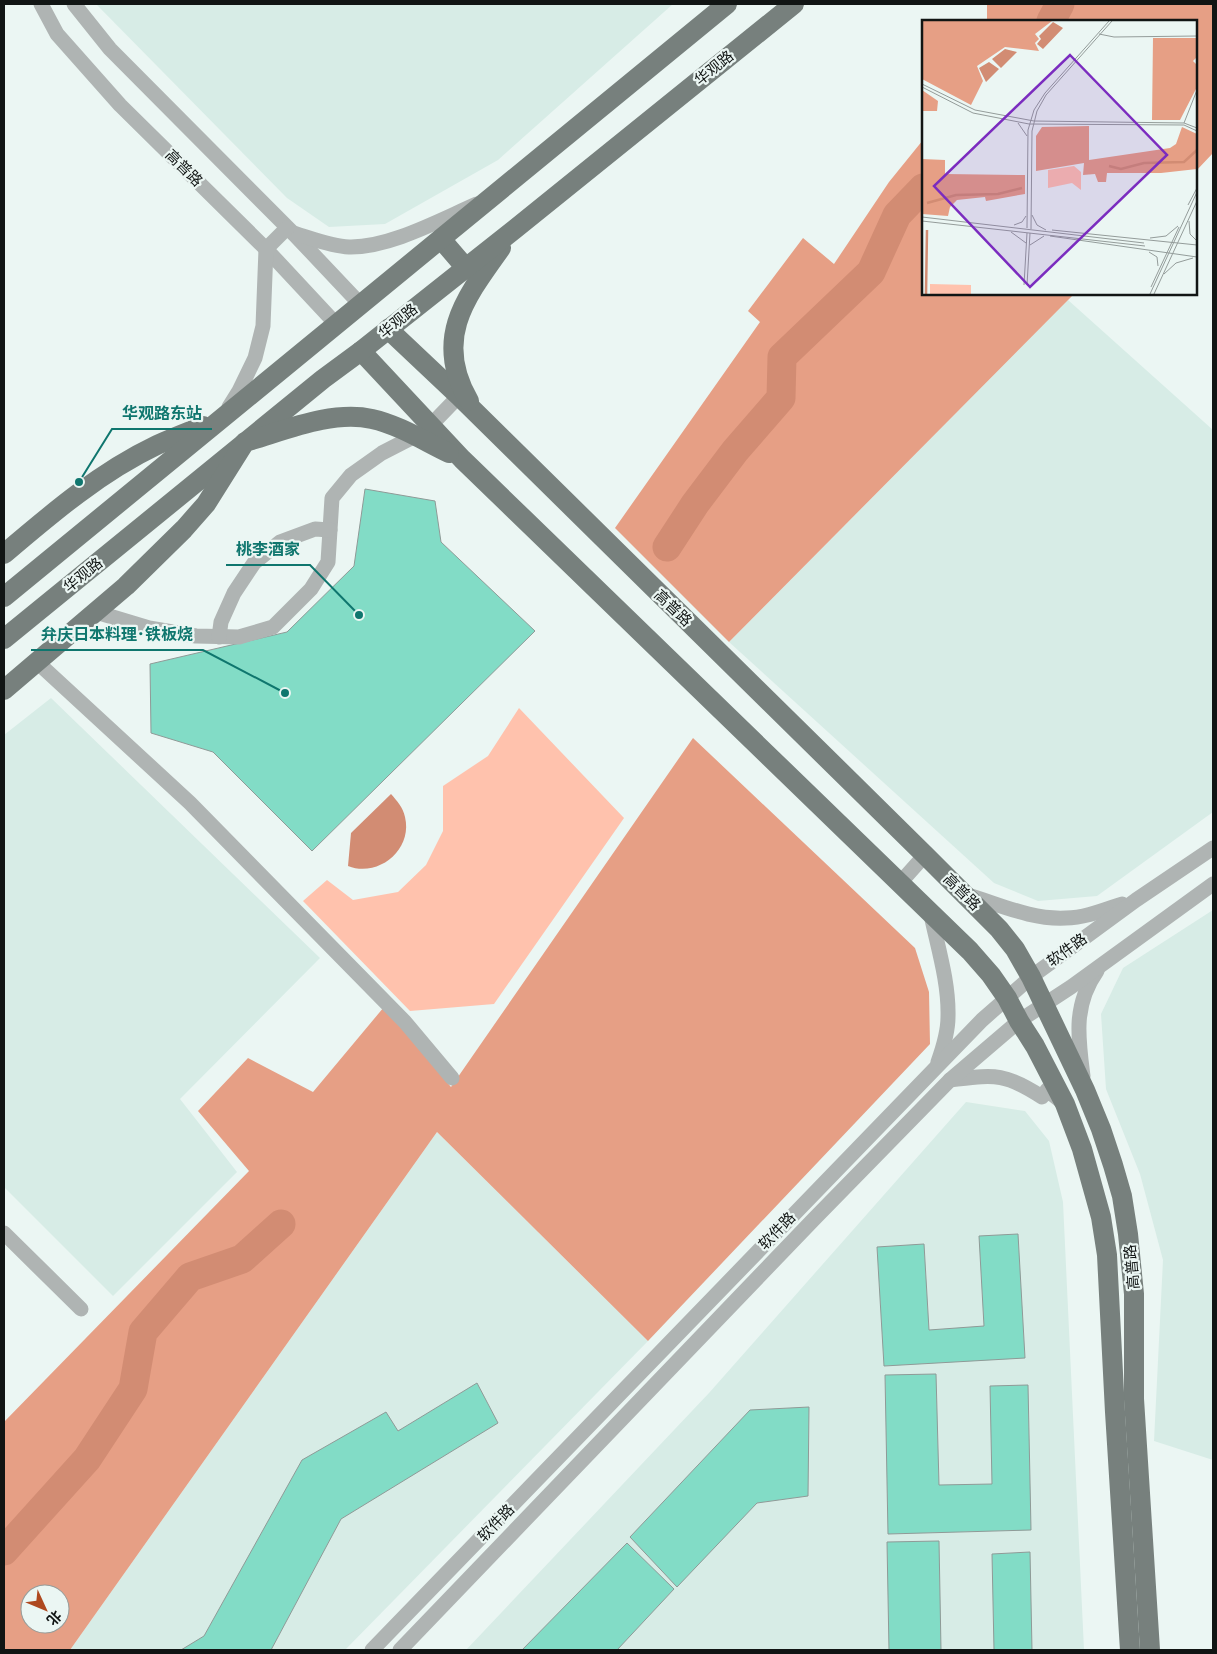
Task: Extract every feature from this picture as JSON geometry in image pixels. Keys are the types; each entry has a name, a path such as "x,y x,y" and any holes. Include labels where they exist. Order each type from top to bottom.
{"main road":[{"path":"4,597 727,4"},
{"name":"华观路","path":"4,639 323,379 361,351 794,4"},
{"path":"484,423 467,399 457,371 452,339 462,307 475,284 515,228"},
{"path":"441,239 465,267"},
{"name":"高普路","path":"388,329 459,396 484,423 925,855 998,929 1015,949 1031,977 1043,1006 1085,1090 1101,1129 1122,1196 1134,1294 1134,1399 1150,1650"},
{"name":"高普路","path":"361,351 423,431 462,459 900,883 970,952 991,975 1007,998 1035,1046 1065,1104 1092,1183 1101,1217 1107,1255 1130,1650"},
{"path":"4,690 144,569 190,523 218,486 245,442 315,421 348,416 372,419 423,431"},
{"path":"4,554 62,506 109,472 157,445 221,419"}],"street":[{"name":"高普路","path":"41,4 57,34 120,105 266,249 336,324"},
{"name":"高普路","path":"74,4 110,49 290,230 361,305"},
{"path":"221,419 240,391 255,358 263,326 266,249 290,230 348,247 378,244 402,236 492,197"},
{"path":"96,612 149,628 196,636 239,638 273,627 311,589 328,562 332,498 351,476 382,453 423,431 459,396"},
{"path":"219,637 221,622 234,593 254,563 280,542 315,529 330,530"},
{"path":"37,662 190,803 405,1022 452,1078"},
{"name":"软件路","path":"372,1650 982,1020 1031,977 1136,900 1213,848"},
{"path":"900,883 925,855"},
{"name":"软件路","path":"400,1650 950,1080 1019,1021 1100,966 1213,884"},
{"path":"964,894 1050,918 1086,916 1136,900"},
{"path":"931,914 948,996 947,1033 937,1065"},
{"path":"1085,1090 1078,1036 1079,1019 1083,999 1090,982 1100,966"},
{"path":"950,1080 1001,1076 1017,1082 1042,1097 1048,1090 1065,1104"},
{"path":"4,1234 81,1309"}],"shaded area":[{"path":"96,4 673,4 498,160 385,224 329,227 287,198"},
{"path":"987,4 1213,4 1213,153 1197,170 1197,20 987,20"},
{"path":"922,141 922,295 1073,295 729,642 615,528 760,322 748,311 803,238 834,264 889,182"},
{"path":"1068,300 1213,430 1213,812 1097,896 1038,901 994,883 729,642"},
{"path":"51,698 320,958 180,1099 237,1172 113,1296 4,1187 4,735"},
{"path":"519,708 624,818 494,1004 410,1011 303,901 327,880 353,900 398,892 426,865 443,831 443,786 488,756"},
{"path":"693,738 915,948 929,992 930,1044 648,1341 437,1132 70,1650 4,1650 4,1422 249,1171 198,1111 248,1058 313,1092 384,1007 451,1087"},
{"path":"391,794 404,813 406,829 404,840 391,858 381,864 371,868 359,869 348,866 351,833"},
{"path":"1213,910 1213,1460 1154,1441 1163,1260 1140,1174 1106,1089 1101,1014 1123,968"},
{"path":"966,1102 1025,1111 1049,1141 1063,1202 1084,1650 466,1650 709,1393"},
{"path":"437,1132 648,1341 345,1650 70,1650"}],"building":[{"path":"365,489 435,501 441,542 535,631 312,851 213,752 151,733 150,664 287,632 354,566"},
{"path":"1018,1234 1025,1358 884,1366 877,1247 924,1244 929,1330 984,1326 979,1236"},
{"path":"936,1374 939,1485 992,1484 990,1386 1028,1385 1031,1530 888,1534 885,1375"},
{"path":"477,1383 498,1423 341,1519 271,1650 181,1650 204,1636 302,1460 386,1412 398,1431"},
{"path":"809,1407 808,1496 757,1503 677,1587 630,1537 750,1410"},
{"path":"939,1541 941,1650 889,1650 887,1542"},
{"path":"627,1543 674,1589 617,1650 522,1650"},
{"path":"1030,1552 1032,1650 994,1650 992,1554"}],"waterway":[{"path":"1052,20 1060,4"},
{"path":"667,547 695,504 735,451 781,398 782,357 871,272 897,215 922,189"},
{"path":"4,1551 87,1459 133,1389 143,1332 190,1277 242,1259 281,1224"}],"place":[{"name":"华观路东站","path":"79,482"},
{"name":"桃李酒家","path":"359,615"},
{"name":"弁庆日本料理･铁板烧","path":"285,693"}]}
